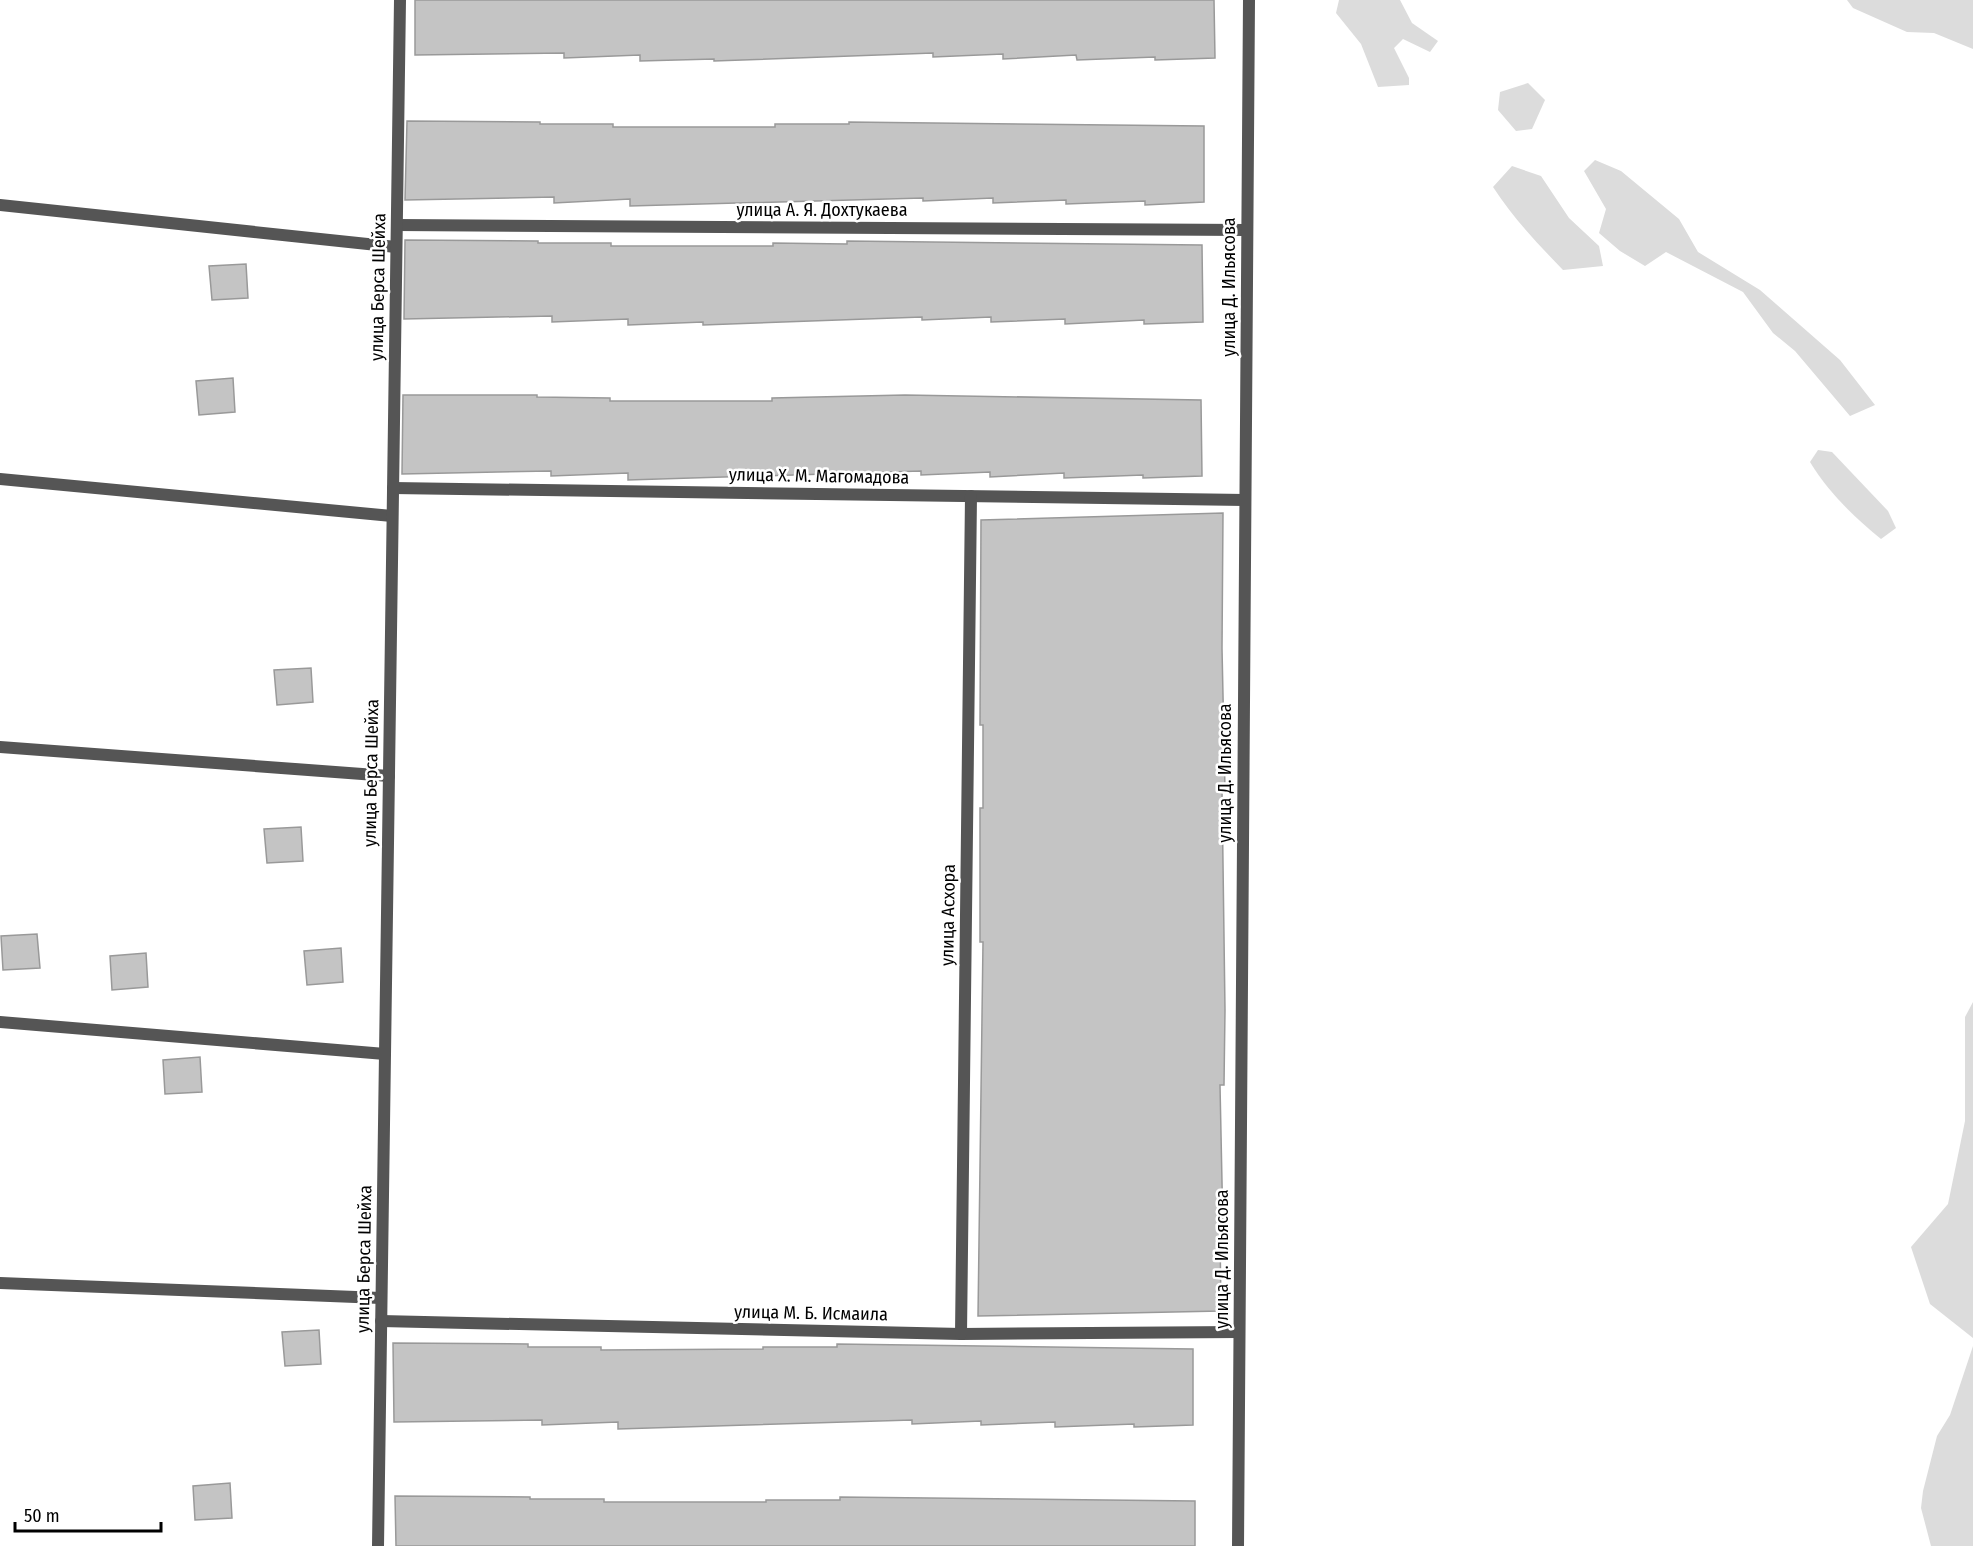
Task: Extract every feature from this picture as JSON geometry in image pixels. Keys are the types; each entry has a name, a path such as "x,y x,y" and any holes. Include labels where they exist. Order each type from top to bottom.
{"street":[{"name":"улица Берса Шейха","path":"378,1546 400,0"},
{"name":"улица Д. Ильясова","path":"1238,1546 1249,0"},
{"path":"0,205 396,247"},
{"name":"улица А. Я. Дохтукаева","path":"397,225 1247,230"},
{"path":"0,479 392,516"},
{"name":"улица Х. М. Магомадова","path":"393,488 1245,500"},
{"name":"улица Асхора","path":"961,1334 971,496"},
{"path":"0,747 389,776"},
{"path":"0,1022 385,1054"},
{"path":"0,1283 381,1298"},
{"name":"улица М. Б. Исмаила","path":"381,1321 961,1334 1239,1332"}],"shaded area":[{"path":"1339,0 1400,0 1412,23 1438,41 1430,52 1403,39 1394,48 1409,78 1409,85 1378,87 1361,44 1336,13"},
{"path":"1847,0 1973,0 1973,49 1934,33 1907,32 1853,8"},
{"path":"1528,83 1545,100 1532,129 1516,131 1498,110 1500,92"},
{"path":"1595,160 1621,171 1679,219 1698,252 1760,290 1840,360 1875,405 1850,416 1795,351 1773,333 1743,292 1666,252 1645,266 1620,251 1599,233 1606,209 1584,171"},
{"path":"1512,166 1541,176 1569,218 1599,246 1603,266 1563,270 1535,240 1493,187"},
{"path":"1818,450 1832,452 1888,511 1896,528 1881,539 1851,513 1833,494 1810,462"},
{"path":"1973,1002 1973,1338 1930,1304 1911,1247 1948,1204 1965,1121 1965,1017"},
{"path":"1973,1346 1973,1546 1931,1546 1921,1508 1923,1491 1937,1436 1950,1415"}],"building":[{"path":"415,0 1214,0 1215,58 1155,60 1155,57 1077,60 1076,55 1003,59 1003,54 933,57 933,53 714,61 714,59 640,61 640,55 564,58 564,53 415,55"},
{"path":"407,121 613,124 613,127 775,127 775,124 849,124 849,122 1204,126 1204,202 1145,205 1145,201 1066,204 1066,200 993,203 993,198 923,201 923,198 630,206 630,199 554,203 554,197 405,200"},
{"path":"405,240 611,243 611,246 773,246 773,243 847,244 847,241 1202,245 1203,322 1144,324 1144,320 1065,324 1065,319 991,322 991,317 922,320 922,317 703,325 703,322 628,325 628,319 552,322 552,316 404,319"},
{"path":"246,264 248,298 212,300 209,266"},
{"path":"233,378 235,412 199,415 196,381"},
{"path":"403,395 537,395 537,397 610,398 610,401 772,401 772,398 905,395 1201,400 1202,476 1143,478 1143,475 1064,478 1064,473 990,477 990,472 921,475 921,471 628,480 628,473 551,476 551,471 402,474"},
{"path":"1223,513 1222,648 1225,790 1222,790 1225,1010 1224,1085 1220,1085 1223,1231 1220,1231 1221,1311 978,1316 983,942 980,942 980,808 983,808 983,725 980,725 981,520"},
{"path":"311,668 313,702 277,705 274,670"},
{"path":"301,827 303,861 267,863 264,829"},
{"path":"37,934 40,968 3,970 1,936"},
{"path":"341,948 343,982 307,985 304,951"},
{"path":"146,953 148,987 112,990 110,956"},
{"path":"200,1057 202,1092 165,1094 163,1060"},
{"path":"319,1330 321,1364 285,1366 282,1332"},
{"path":"393,1343 528,1344 528,1347 601,1347 601,1350 763,1349 763,1347 837,1347 837,1344 1193,1349 1193,1425 1134,1427 1134,1424 1055,1427 1055,1422 981,1425 981,1421 912,1424 912,1420 618,1429 618,1422 542,1425 542,1420 394,1422"},
{"path":"230,1483 232,1518 195,1520 193,1486"},
{"path":"395,1496 604,1499 604,1502 766,1502 766,1500 840,1500 840,1497 1195,1501 1195,1546 396,1546"}]}
